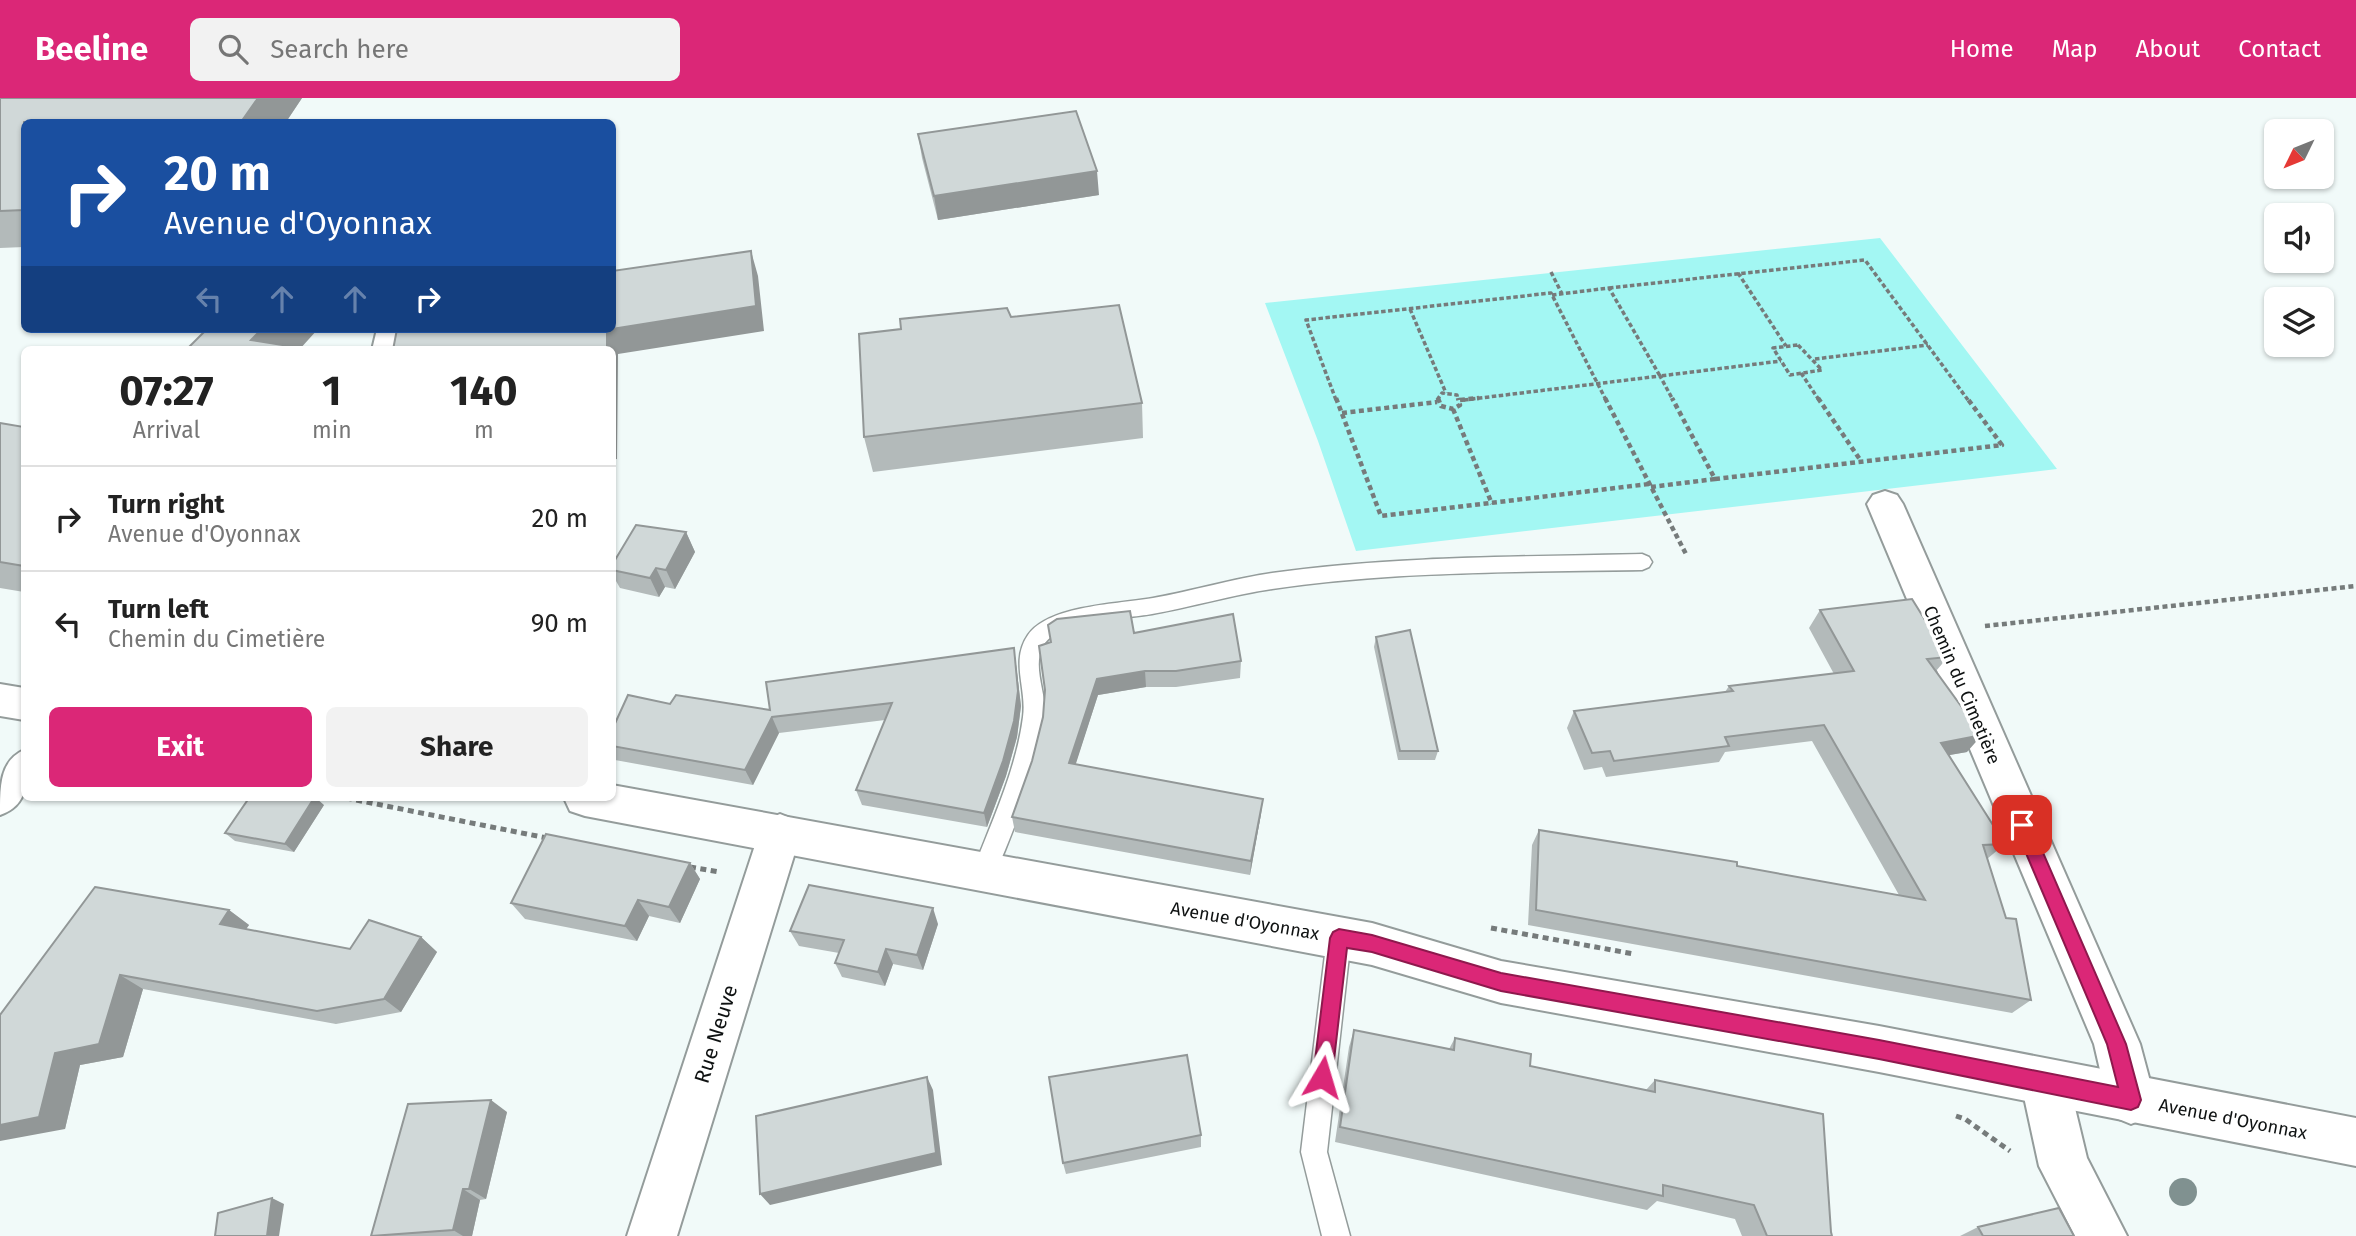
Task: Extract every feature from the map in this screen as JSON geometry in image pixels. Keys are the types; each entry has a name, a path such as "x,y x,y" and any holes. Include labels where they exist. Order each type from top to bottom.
{"main road":[{"name":"Chemin du Cimetière","path":"1886,520 1939,631 2116,1044 2131,1100"},
{"path":"0,699 21,703"},
{"path":"0,797 21,771"},
{"name":"Avenue d'Oyonnax","path":"602,801 1372,944 1501,982 1879,1049 2356,1142"},
{"name":"Rue Neuve","path":"652,1236 780,833"},
{"path":"2045,1083 2064,1166 2102,1236"}],"lane":[{"path":"984,873 1028,745 1034,713 1029,658 1036,639 1052,627 1081,618 1153,606 1219,590 1312,577 1501,563 1642,562"},
{"path":"1336,1236 1314,1152 1339,938"}],"path":[{"path":"1865,260 2002,445 1381,516 1306,320 1609,288 1865,260"},
{"path":"1551,272 1562,294"},
{"path":"1738,273 1786,346"},
{"path":"1609,288 1715,479"},
{"path":"1552,295 1687,556"},
{"path":"1410,309 1446,393"},
{"path":"1798,345 1815,359 1822,370 1790,375 1773,348 1798,345"},
{"path":"1815,359 1928,345"},
{"path":"1460,400 1781,361"},
{"path":"1801,373 1861,461"},
{"path":"1342,414 1437,402 1445,408 1453,409 1460,405 1457,395 1446,393 1440,395 1437,402"},
{"path":"1453,409 1492,504"},
{"path":"1939,631 2356,586"}],"shaded area":[{"path":"1880,238 2057,469 1356,551 1318,441 1265,303"}],"building":[{"path":"0,98 258,98 243,119 21,119 21,210 0,211"},
{"path":"1076,111 1097,171 934,196 918,134"},
{"path":"751,251 756,306 616,328 616,270"},
{"path":"1119,305 1142,403 864,437 859,334 901,329 900,319 1007,308 1011,317"},
{"path":"203,333 258,333 251,340 289,346 190,346"},
{"path":"396,333 607,333 607,346 394,346"},
{"path":"0,423 21,426 21,566 0,562"},
{"path":"636,525 686,532 666,570 656,568 650,578 616,571 616,558"},
{"path":"1912,599 1948,657 1927,659 1982,735 1941,743 2005,844 1983,845 2006,918 2016,919 2031,1000 1536,910 1539,830 1737,862 1737,866 1925,900 1824,725 1725,737 1729,746 1614,761 1610,751 1592,753 1574,711 1733,691 1729,686 1854,671 1820,610"},
{"path":"1130,611 1134,633 1233,614 1241,661 1097,679 1069,763 1263,799 1251,861 1012,817 1032,761 1043,717 1045,690 1039,646 1051,642 1048,625 1057,619"},
{"path":"1410,630 1438,751 1400,751 1376,637"},
{"path":"1014,648 1018,691 1014,721 984,813 856,790 892,703 772,717 745,770 616,747 616,721 628,695 670,704 676,695 770,710 766,682"},
{"path":"247,801 312,801 285,844 225,833"},
{"path":"546,834 690,863 669,907 638,900 625,926 511,903"},
{"path":"809,885 933,908 917,955 886,949 878,972 835,963 844,940 790,931"},
{"path":"95,887 229,910 220,924 350,949 369,920 421,937 384,999 317,1011 120,975 99,1044 55,1053 39,1117 0,1125 0,1015"},
{"path":"1354,1030 1454,1050 1455,1038 1531,1054 1530,1066 1655,1092 1655,1080 1823,1114 1832,1236 1767,1236 1754,1205 1663,1185 1663,1196 1340,1127"},
{"path":"1187,1055 1201,1135 1063,1163 1049,1077"},
{"path":"927,1077 936,1153 760,1194 756,1116"},
{"path":"491,1100 469,1189 463,1189 453,1230 371,1236 408,1104"},
{"path":"272,1198 267,1236 215,1236 218,1213"},
{"path":"2059,1208 2074,1236 1983,1236 1978,1227"}],"route":[{"path":"1322,1077 1339,938 1372,944 1501,982 1879,1049 2131,1100 2116,1044 2022,825"}]}
